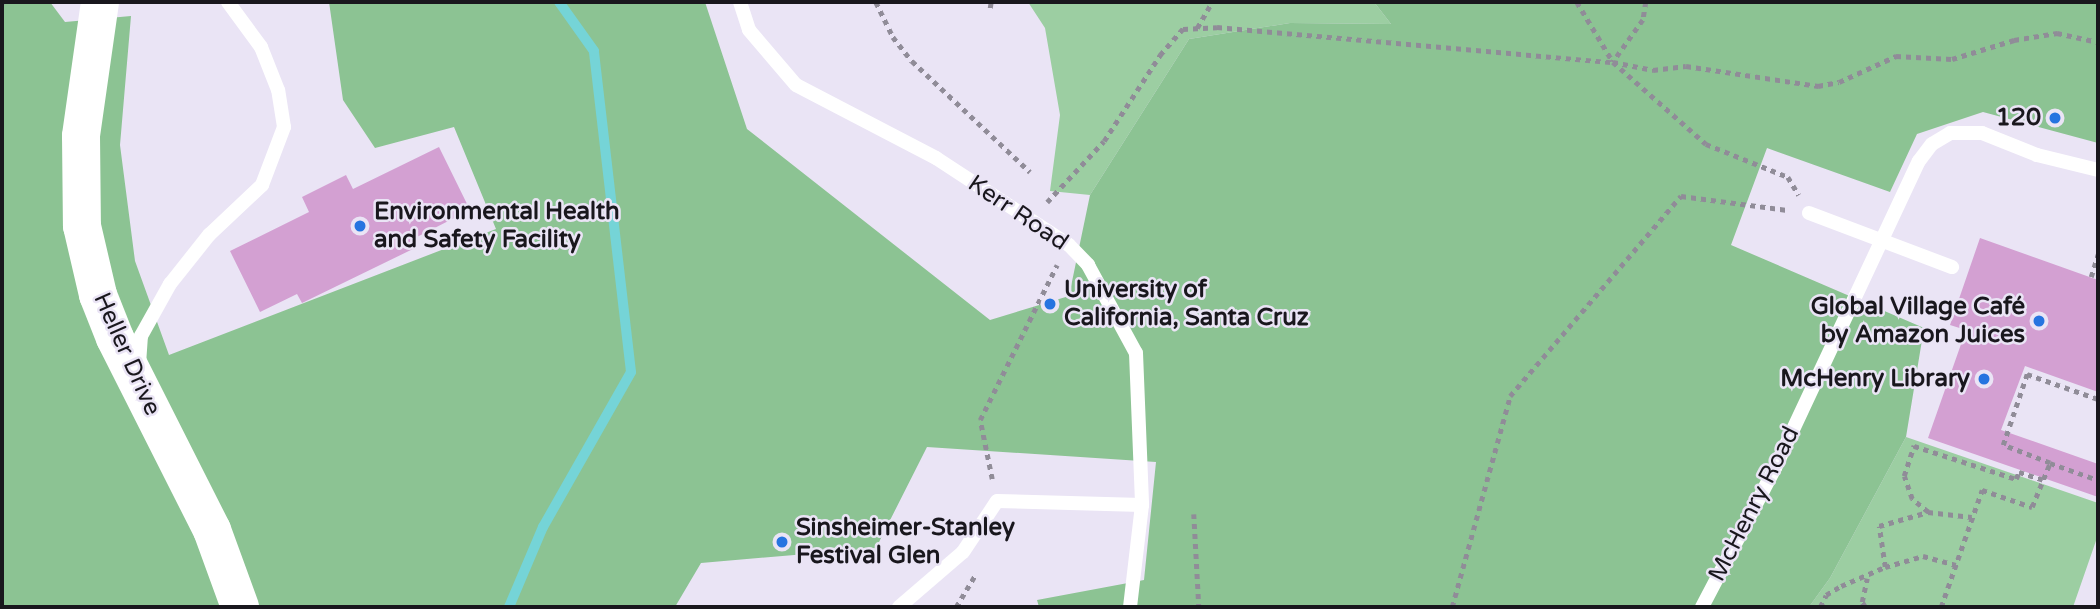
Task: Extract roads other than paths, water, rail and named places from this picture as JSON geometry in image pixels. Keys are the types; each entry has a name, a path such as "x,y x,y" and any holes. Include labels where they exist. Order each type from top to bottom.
{"main road":[{"name":"Heller Drive","path":"100,2 81,136 82,226 98,295 138,383 212,530 240,607"}],"lane":[{"path":"138,383 141,336 170,284 209,235 262,185 275,158 284,127 278,90 261,47 228,2"},
{"name":"Kerr Road","path":"740,2 749,30 796,85 936,158 1069,245 1088,264 1136,353 1142,505 1130,607"},
{"name":"McHenry Road","path":"1702,607 1775,468 1838,326 1884,238 1919,161 1932,144 1950,133 1983,133 2037,155 2098,170"},
{"path":"1809,213 1884,238 1952,267"},
{"path":"899,607 963,552 997,501 1142,505"}],"waterway":[{"path":"509,607 543,527 631,372 594,51 559,2"}],"place":[{"name":"120","path":"2055,118"},
{"name":"Environmental Health and Safety Facility","path":"360,226"},
{"name":"University of California, Santa Cruz","path":"1050,304"},
{"name":"Global Village Café by Amazon Juices","path":"2039,321"},
{"name":"McHenry Library","path":"1984,379"},
{"name":"Sinsheimer-Stanley Festival Glen","path":"782,542"}]}
